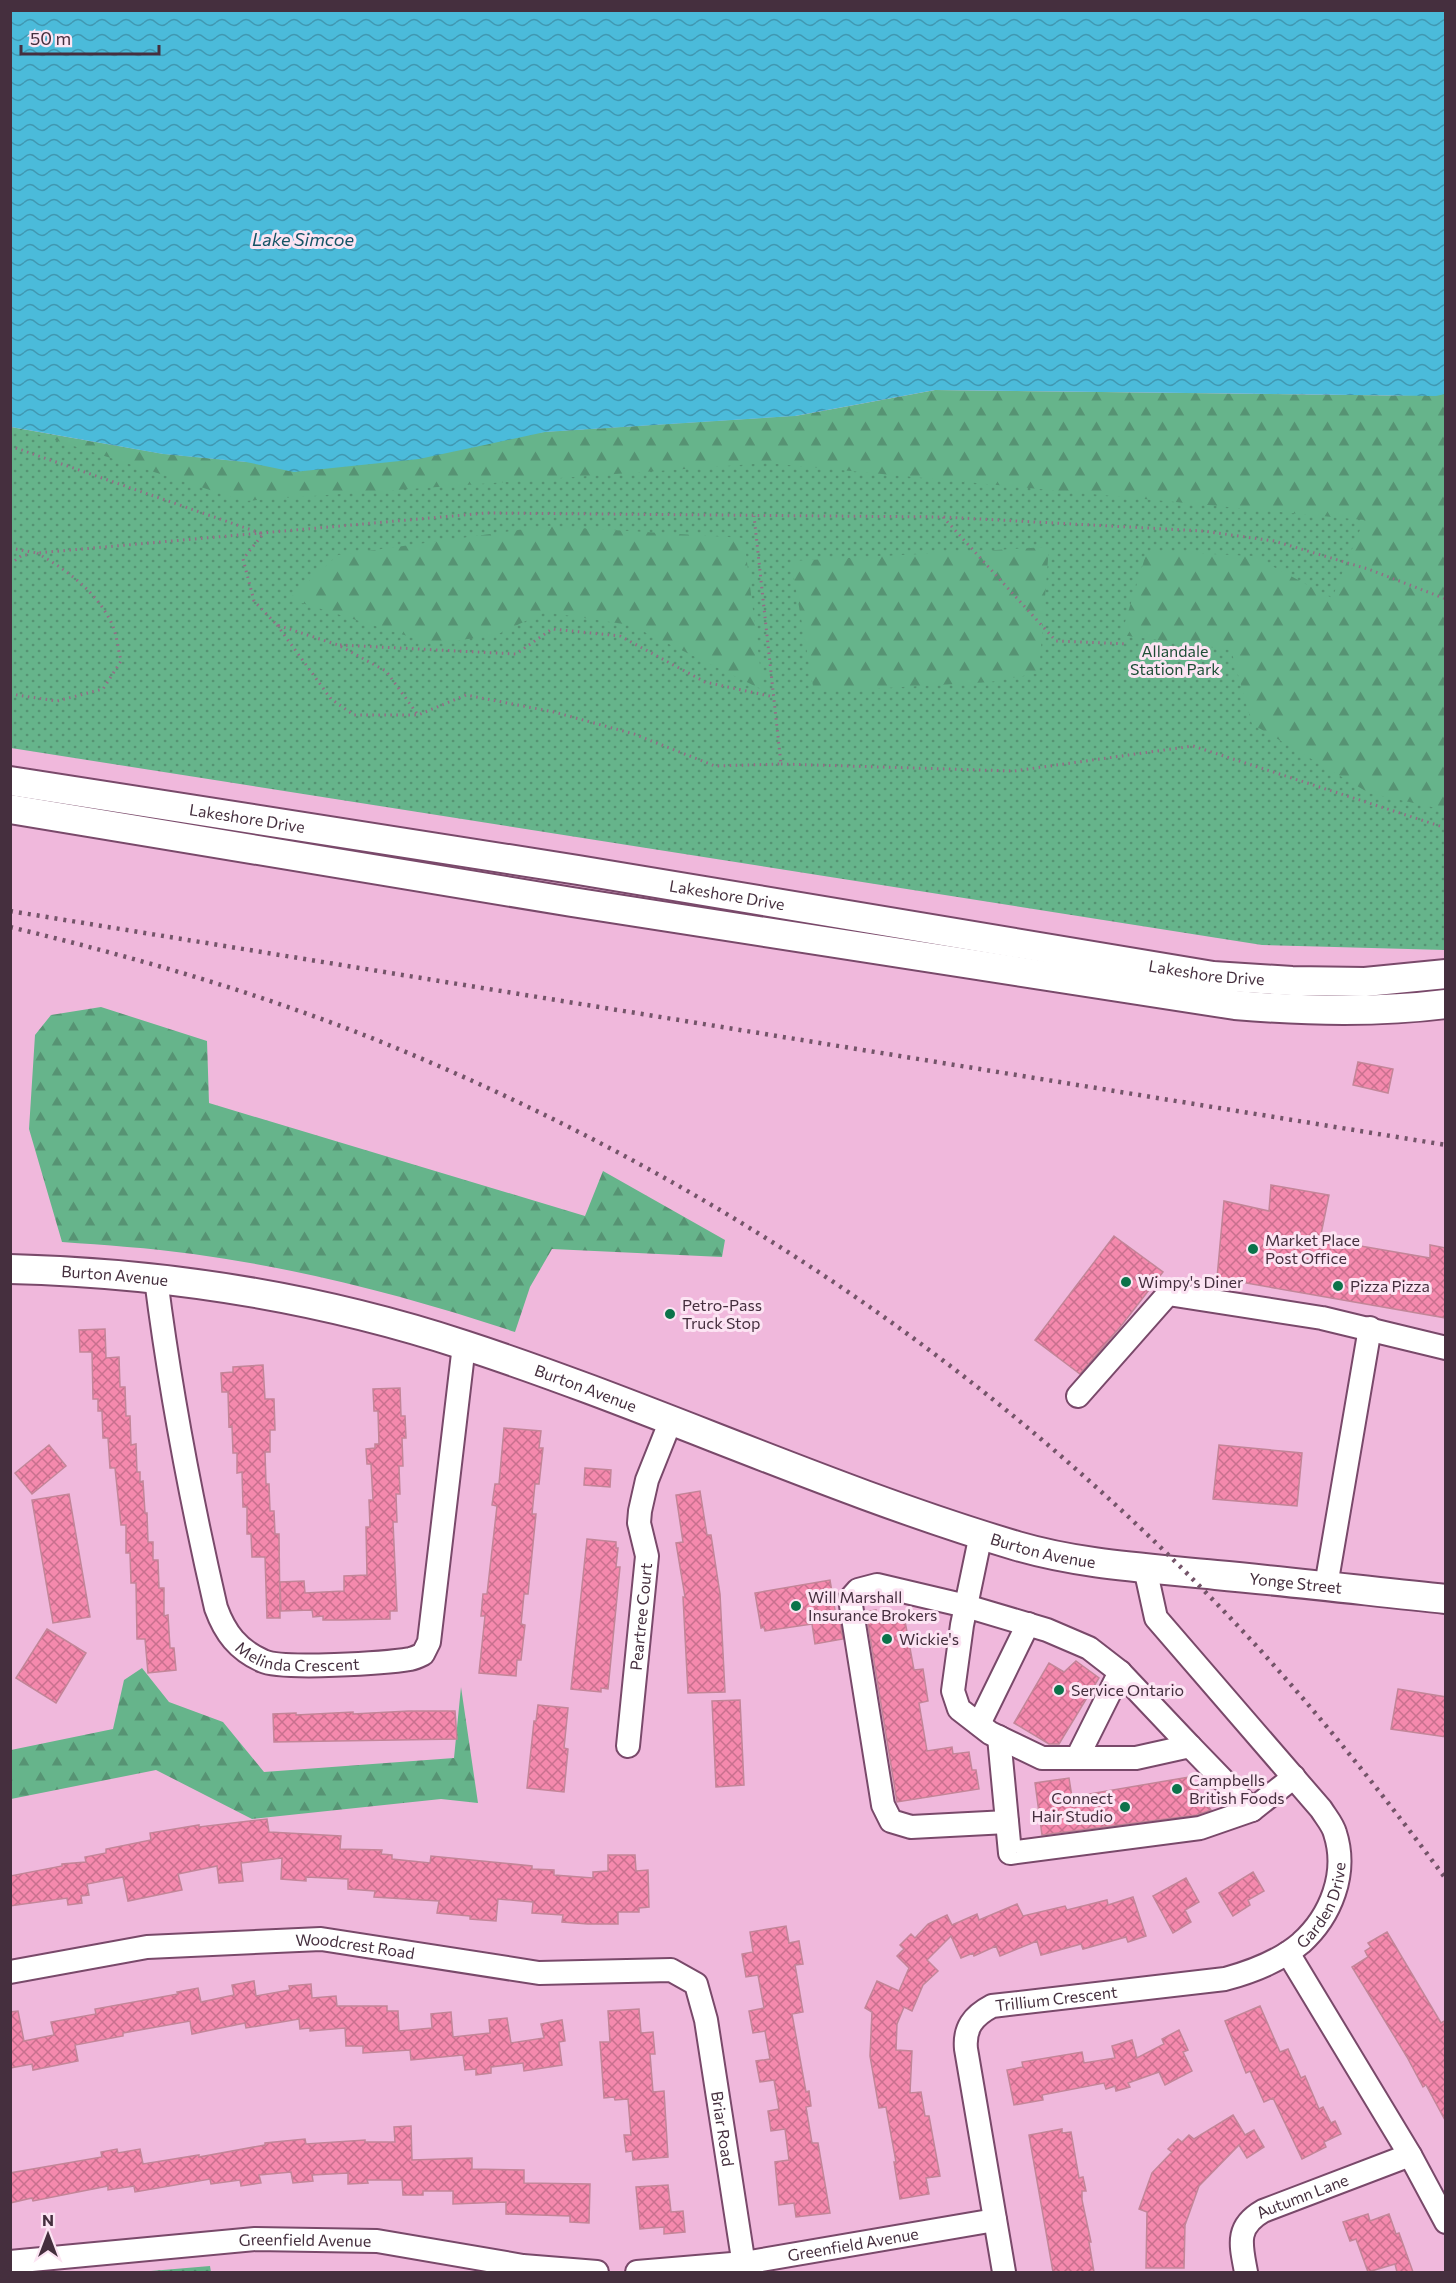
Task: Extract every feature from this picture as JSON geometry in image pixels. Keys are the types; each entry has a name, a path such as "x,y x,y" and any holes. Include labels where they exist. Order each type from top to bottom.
{"main road":[{"name":"Lakeshore Drive","path":"10,781 578,870 1214,976 1292,981 1365,982 1446,974"},
{"name":"Lakeshore Drive","path":"10,809 583,904 1235,1005 1302,1011 1355,1011 1446,1004"},
{"name":"Burton Avenue","path":"10,1269 156,1279 215,1287 330,1308 464,1345 671,1420 870,1497 981,1534 1019,1546 1086,1562 1144,1568"},
{"name":"Yonge Street","path":"1144,1568 1446,1599"}],"street":[{"name":"Melinda Crescent","path":"156,1279 179,1420 216,1608 223,1628 235,1643 266,1663 287,1665 357,1663 412,1659 423,1654 429,1642 464,1345"},
{"path":"1078,1396 1168,1294 1370,1328 1446,1348"},
{"path":"1326,1586 1370,1328"},
{"name":"Peartree Court","path":"628,1746 647,1556 639,1523 640,1511 647,1480 671,1420"},
{"path":"981,1534 966,1606 953,1691 959,1709 999,1737 1042,1758 1136,1758 1190,1746"},
{"name":"Garden Drive","path":"1144,1568 1156,1618 1321,1809 1335,1831 1341,1855 1334,1893 1314,1928 1288,1953 1410,2155 1446,2222"},
{"path":"1007,1822 911,1827 891,1821 883,1805 850,1599 858,1590 877,1585 966,1606 1047,1630 1089,1648 1120,1672 1252,1810"},
{"path":"978,1724 1028,1624"},
{"path":"1077,1758 1120,1672"},
{"path":"999,1737 1010,1853 1200,1828 1252,1810 1294,1777"},
{"name":"Woodcrest Road","path":"10,1972 147,1947 321,1939 538,1973 671,1970 696,1984"},
{"name":"Trillium Crescent","path":"1004,2272 965,2038 968,2026 977,2014 992,2006 1225,1979 1261,1967 1288,1953"},
{"name":"Briar Road","path":"696,1984 706,2020 745,2268"},
{"name":"Autumn Lane","path":"1246,2272 1241,2244 1243,2229 1251,2218 1263,2211 1410,2155"},
{"name":"Greenfield Avenue","path":"637,2272 745,2268 995,2220"},
{"name":"Greenfield Avenue","path":"10,2262 255,2239 377,2241 473,2265 523,2266 597,2272"}],"path":[{"path":"10,446 263,534"},
{"path":"10,564 21,556 37,553 486,513 943,517 1203,531 1274,541 1368,569 1446,599"},
{"path":"754,516 781,764"},
{"path":"943,517 1056,641 1128,644"},
{"path":"263,534 243,559 254,601 277,625 331,699 354,716 418,716 466,695 554,712 634,734 715,766 781,764 1014,771 1193,746 1446,828"},
{"path":"10,548 37,553 63,568 95,597 113,626 120,661 103,689 57,701 10,694"},
{"path":"277,625 338,645 386,671 418,716"},
{"path":"338,645 516,654 552,629 620,636 705,682 774,697"}],"green space":[{"path":"935,390 1436,396 1445,394 1445,810 1369,793 1252,724 1231,650 1121,635 1147,551 1253,556 1332,598 1364,520 767,463 244,501 24,430 163,454 246,462 294,472 419,459 545,432 795,416"},
{"name":"Allandale Station Park","path":"1445,394 1445,950 1262,945 11,748 11,427 163,454 246,462 545,432 795,416"},
{"path":"547,526 744,538 763,690 630,625 545,612 496,635 433,644 289,599 338,555"},
{"path":"1049,547 1039,673 990,682 814,692 791,561"},
{"path":"101,1007 207,1041 209,1103 585,1216 603,1171 725,1240 722,1257 552,1249 530,1287 515,1332 436,1307 316,1276 234,1260 177,1252 62,1242 29,1129 35,1035 51,1015"},
{"path":"142,1668 169,1702 223,1722 264,1772 454,1758 461,1687 478,1803 441,1799 252,1819 156,1770 11,1799 11,1750 113,1729 124,1680"},
{"path":"210,2266 211,2272 139,2272"}],"water":[{"name":"Lake Simcoe","path":"11,10 1445,11 1445,394 1436,396 935,390 795,416 545,432 419,459 294,472 246,462 163,454 11,427"}],"building":[{"path":"1358,1062 1393,1069 1388,1093 1353,1085"},
{"path":"1271,1185 1329,1195 1320,1239 1430,1258 1430,1245 1446,1248 1446,1318 1217,1278 1224,1201 1269,1211"},
{"path":"1114,1236 1163,1272 1080,1374 1035,1340"},
{"path":"105,1329 106,1358 119,1357 120,1387 125,1387 126,1416 130,1416 131,1445 136,1444 137,1472 140,1472 140,1482 143,1481 148,1542 153,1542 153,1560 158,1560 159,1588 164,1588 164,1616 168,1615 170,1648 174,1648 176,1670 148,1673 145,1639 137,1639 136,1583 131,1583 130,1553 126,1553 126,1525 121,1525 115,1468 110,1468 108,1438 103,1438 102,1411 98,1411 98,1399 93,1399 92,1352 80,1352 79,1330"},
{"path":"263,1365 265,1399 274,1399 275,1430 270,1430 270,1452 265,1452 270,1511 274,1511 275,1534 279,1534 280,1618 267,1618 265,1557 252,1557 251,1534 247,1534 247,1507 243,1507 242,1472 237,1473 237,1453 233,1453 232,1426 229,1427 228,1392 222,1392 221,1373 233,1372 233,1367"},
{"path":"400,1388 401,1416 405,1416 406,1438 402,1438 403,1466 399,1466 400,1494 396,1494 397,1522 393,1522 397,1611 390,1611 390,1619 323,1620 323,1616 313,1617 312,1610 281,1611 280,1582 304,1581 305,1593 344,1591 344,1576 367,1575 366,1527 370,1527 369,1500 373,1500 371,1464 367,1464 366,1449 375,1448 375,1444 379,1444 378,1411 374,1411 373,1389"},
{"path":"504,1428 541,1431 539,1448 543,1448 539,1484 535,1484 532,1514 536,1514 528,1594 524,1594 521,1624 525,1625 521,1660 517,1660 516,1676 479,1673 485,1616 481,1616 483,1594 487,1594 497,1506 492,1505 495,1484 499,1484"},
{"path":"49,1445 66,1466 32,1494 15,1473"},
{"path":"1219,1445 1302,1453 1297,1506 1213,1499"},
{"path":"585,1468 611,1470 610,1487 584,1485"},
{"path":"700,1491 707,1535 711,1535 720,1594 725,1692 688,1693 683,1597 685,1597 676,1543 683,1542 676,1495"},
{"path":"69,1494 90,1617 53,1623 32,1500"},
{"path":"587,1539 616,1542 616,1548 618,1548 616,1567 620,1567 608,1689 601,1688 601,1692 571,1689"},
{"name":"Will Marshall Insurance Brokers","path":"830,1580 836,1616 839,1616 843,1639 815,1644 812,1624 765,1631 764,1627 761,1628 755,1593"},
{"path":"876,1610 877,1617 891,1615 892,1623 905,1621 914,1670 923,1669 928,1701 919,1703 927,1751 952,1747 953,1754 969,1752 972,1770 976,1770 979,1789 897,1802 866,1612"},
{"path":"47,1629 86,1653 56,1703 16,1678"},
{"path":"1076,1661 1099,1678 1059,1744 1049,1744 1014,1723 1049,1663 1064,1672"},
{"path":"1398,1689 1446,1697 1446,1737 1391,1729"},
{"path":"740,1700 744,1785 716,1787 712,1701"},
{"path":"538,1705 568,1708 564,1748 568,1749 564,1792 527,1788 534,1721 536,1721"},
{"path":"455,1711 457,1739 274,1742 273,1714"},
{"path":"1189,1777 1211,1810 1197,1815 1042,1835 1035,1783 1069,1778 1072,1797"},
{"path":"267,1819 269,1832 341,1836 340,1849 382,1850 381,1854 392,1855 392,1859 430,1863 431,1856 532,1866 532,1869 554,1870 554,1875 593,1878 593,1872 608,1871 608,1855 635,1855 636,1871 648,1870 649,1907 639,1908 639,1912 618,1912 618,1924 588,1924 562,1922 563,1915 532,1913 533,1902 498,1899 496,1921 470,1919 470,1916 437,1913 439,1901 374,1897 375,1891 348,1889 348,1879 306,1877 306,1881 281,1879 282,1858 241,1863 243,1881 219,1883 217,1866 178,1874 182,1890 128,1901 123,1877 87,1884 89,1895 81,1896 82,1903 68,1905 67,1898 10,1906 10,1876 62,1866 62,1864 86,1862 85,1857 106,1853 106,1849 151,1840 150,1833 199,1825 199,1827"},
{"path":"1253,1872 1264,1891 1248,1900 1250,1905 1233,1916 1219,1893"},
{"path":"1186,1878 1199,1902 1185,1910 1191,1922 1173,1933 1153,1896"},
{"path":"1133,1897 1146,1936 1128,1942 1126,1937 1083,1949 1081,1944 1041,1955 1037,1941 1000,1956 996,1946 974,1956 973,1953 961,1958 951,1936 927,1960 938,1971 923,1985 912,2011 904,2007 897,2024 896,2050 912,2051 910,2093 921,2092 925,2116 929,2116 940,2176 926,2178 929,2194 900,2199 886,2107 879,2108 870,2056 872,2012 865,2008 877,1981 899,1991 909,1968 897,1956 904,1949 900,1945 911,1934 915,1938 928,1924 947,1915 952,1925 977,1914 979,1920 1017,1904 1023,1916 1065,1906 1067,1910 1107,1900 1108,1905"},
{"path":"786,1926 789,1943 799,1941 803,1964 795,1965 803,2012 792,2014 806,2092 809,2091 811,2106 806,2107 812,2143 818,2143 830,2213 796,2217 794,2203 779,2205 775,2162 789,2160 785,2129 771,2131 768,2111 779,2109 774,2080 760,2082 756,2061 770,2059 765,2031 753,2033 749,2011 764,2008 758,1975 746,1977 742,1954 753,1952 750,1932"},
{"path":"1387,1932 1441,2023 1446,2020 1446,2122 1426,2085 1423,2087 1352,1967 1368,1957 1365,1951 1371,1947 1368,1943"},
{"path":"254,1981 256,1996 290,1990 289,1986 311,1984 312,1998 336,1996 337,2006 387,2006 387,2011 398,2011 399,2031 432,2028 431,2014 451,2012 453,2037 490,2033 489,2020 507,2018 511,2043 544,2038 541,2024 562,2020 565,2041 559,2042 562,2065 524,2071 523,2063 491,2067 491,2073 476,2075 476,2069 465,2070 463,2055 411,2060 410,2050 363,2053 363,2046 346,2046 345,2028 310,2031 310,2028 300,2029 299,2019 246,2028 245,2023 192,2034 190,2021 123,2033 123,2036 75,2045 78,2061 33,2070 32,2064 10,2068 10,2012 18,2011 24,2041 54,2035 51,2022 96,2014 95,2009 178,1994 177,1992 198,1988 201,2002 234,1995 232,1985"},
{"path":"1260,2006 1280,2052 1288,2049 1301,2078 1305,2076 1319,2109 1323,2107 1331,2123 1335,2121 1341,2134 1324,2142 1326,2147 1302,2159 1273,2098 1264,2102 1250,2071 1246,2073 1225,2021"},
{"path":"639,2009 641,2033 653,2032 655,2054 650,2054 653,2092 664,2091 668,2157 633,2160 632,2151 626,2152 624,2135 631,2135 628,2099 604,2098 600,2042 610,2042 608,2011"},
{"path":"1179,2030 1188,2050 1183,2052 1192,2071 1165,2085 1159,2072 1128,2083 1130,2087 1116,2091 1115,2086 1106,2089 1104,2083 1042,2095 1043,2100 1014,2105 1007,2070 1023,2067 1022,2062 1082,2052 1084,2063 1115,2058 1112,2046 1132,2040 1137,2058 1164,2044 1162,2039"},
{"path":"1233,2115 1245,2135 1254,2130 1264,2147 1247,2158 1239,2145 1199,2186 1185,2225 1184,2268 1146,2268 1147,2212 1139,2209 1152,2173 1172,2152 1168,2149 1178,2139 1182,2142 1189,2135 1194,2139"},
{"path":"411,2126 412,2160 472,2158 472,2169 524,2170 524,2183 590,2184 589,2223 570,2222 570,2216 506,2214 506,2202 453,2204 453,2191 423,2191 423,2195 403,2195 402,2180 367,2180 368,2183 348,2184 348,2173 312,2175 313,2181 293,2183 291,2172 259,2175 261,2183 241,2186 240,2180 211,2184 210,2179 135,2192 134,2186 108,2190 108,2186 33,2201 32,2198 10,2203 10,2173 102,2157 101,2152 117,2149 118,2153 140,2149 143,2164 199,2155 199,2157 265,2145 265,2143 305,2139 306,2144 365,2140 365,2142 395,2142 394,2127"},
{"path":"1062,2129 1062,2133 1071,2132 1079,2178 1083,2177 1086,2191 1082,2191 1082,2200 1091,2242 1089,2242 1094,2272 1053,2272 1029,2135"},
{"path":"668,2185 671,2212 683,2211 685,2232 664,2234 664,2227 640,2229 636,2187"},
{"path":"1368,2214 1370,2221 1389,2214 1396,2234 1399,2233 1413,2272 1397,2272 1395,2264 1368,2272 1356,2239 1350,2241 1343,2222"}],"railway":[{"path":"10,911 1446,1145"},
{"path":"10,927 149,963 285,1006 374,1039 499,1093 621,1154 739,1222 853,1295 962,1375 1067,1461 1167,1554 1262,1652 1310,1707 1380,1792 1446,1879"}],"place":[{"name":"Market Place Post Office","path":"1253,1249"},
{"name":"Wimpy's Diner","path":"1126,1282"},
{"name":"Pizza Pizza","path":"1338,1286"},
{"name":"Petro-Pass Truck Stop","path":"670,1314"},
{"name":"Will Marshall Insurance Brokers","path":"796,1606"},
{"name":"Wickie's","path":"887,1639"},
{"name":"Service Ontario","path":"1059,1690"},
{"name":"Campbells British Foods","path":"1177,1789"},
{"name":"Connect Hair Studio","path":"1125,1807"}]}
